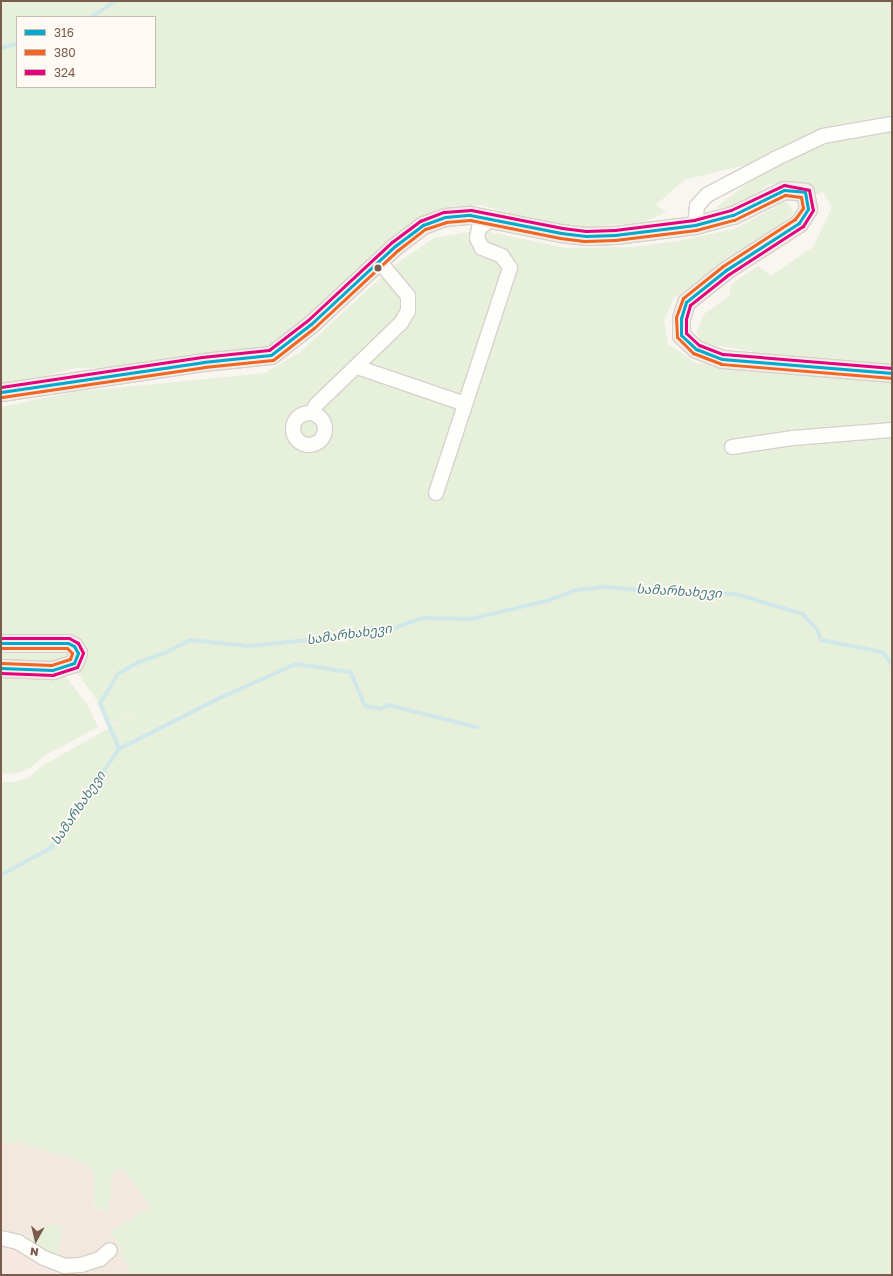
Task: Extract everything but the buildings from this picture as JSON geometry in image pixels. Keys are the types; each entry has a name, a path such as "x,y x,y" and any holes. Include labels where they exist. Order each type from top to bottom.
{"main road":[{"path":"1,392 203,362 271,355 310,324 379,260 423,225 434,220 457,215 493,218 561,234 586,236 695,225 733,215 784,190 805,192 808,209 799,223 726,270 686,302 681,318 681,335 696,349 722,359 892,373"},
{"path":"1,643 68,643 74,646 78,653 74,663 52,670 1,668"}],"street":[{"path":"695,225 697,206 707,195 775,159 823,136 892,124"},
{"path":"436,493 510,268 502,256 482,248 477,238 479,228 493,218"},
{"path":"312,412 316,405 401,323 408,312 408,296 379,260"},
{"path":"357,367 465,404"},
{"path":"732,447 793,438 892,430"},
{"path":"1,1238 18,1242 44,1258 65,1266 81,1265 100,1259 110,1250"}],"shaded area":[{"path":"1,1141 20,1143 85,1163 95,1175 93,1208 108,1212 112,1175 122,1167 150,1207 111,1231 131,1275 69,1275 65,1269 97,1257 63,1260 24,1235 1,1230"},
{"path":"10,1245 65,1269 69,1275 1,1275 1,1247"}],"green space":[{"path":"1,1 892,1 892,118 826,128 761,161 684,180 656,205 666,212 645,222 587,227 555,226 481,205 460,208 429,218 272,350 126,368 76,368 1,387"},
{"path":"892,129 892,368 787,358 704,343 696,333 704,314 729,296 731,284 758,266 771,276 814,246 832,207 823,192 812,196 797,182 770,184 733,207 715,208 763,172 829,138"},
{"path":"786,201 794,212 786,220 674,298 664,320 668,344 696,363 892,380 892,1275 131,1275 111,1231 150,1207 122,1168 112,1175 109,1212 93,1208 95,1175 85,1163 20,1143 1,1141 1,782 15,782 28,778 42,766 153,703 111,726 100,704 71,665 1,668 1,407 73,392 265,373 300,352 397,263 434,238 481,230 565,248 632,247 678,241 734,229"},
{"path":"60,669 88,706 98,727 44,756 30,768 17,773 1,774 1,672"},
{"path":"53,1224 63,1226 58,1258 26,1240 46,1225"}],"waterway":[{"path":"94,16 116,1"},
{"path":"1,48 16,44"},
{"name":"სამარხახევი","path":"1,875 51,848 119,749 100,704 118,674 139,662 165,653 190,640 250,646 318,639 374,628 392,629 423,618 471,619 550,600 576,590 606,587 671,593 736,594 803,614 818,630 821,640 883,652 892,664"},
{"path":"119,749 220,698 296,664 351,672 365,705 370,707 381,709 388,705 477,727"}],"transit line":[{"name":"324","path":"1,387 202,357 269,350 308,320 392,242 420,221 444,212 471,210 562,228 586,231 615,230 694,220 731,210 784,185 809,190 813,210 803,226 729,274 690,305 686,319 686,333 699,345 723,354 892,368"},
{"name":"316","path":"1,392 203,362 271,355 311,324 395,246 423,225 445,217 470,215 561,233 586,236 615,235 695,225 733,215 784,190 805,192 808,209 799,223 726,270 686,302 681,318 681,335 696,349 722,359 892,373"},
{"name":"380","path":"2,397 204,367 273,360 314,328 398,250 425,229 446,222 470,220 560,238 586,241 615,240 696,230 734,220 785,195 801,197 803,208 795,219 723,266 683,298 676,317 677,337 693,353 721,364 892,378"},
{"name":"324","path":"1,638 69,638 78,643 83,653 77,667 53,675 1,673"},
{"name":"316","path":"1,643 68,643 74,646 78,653 74,663 52,670 1,668"},
{"name":"380","path":"1,648 67,648 72,653 70,659 51,665 1,663"}]}
